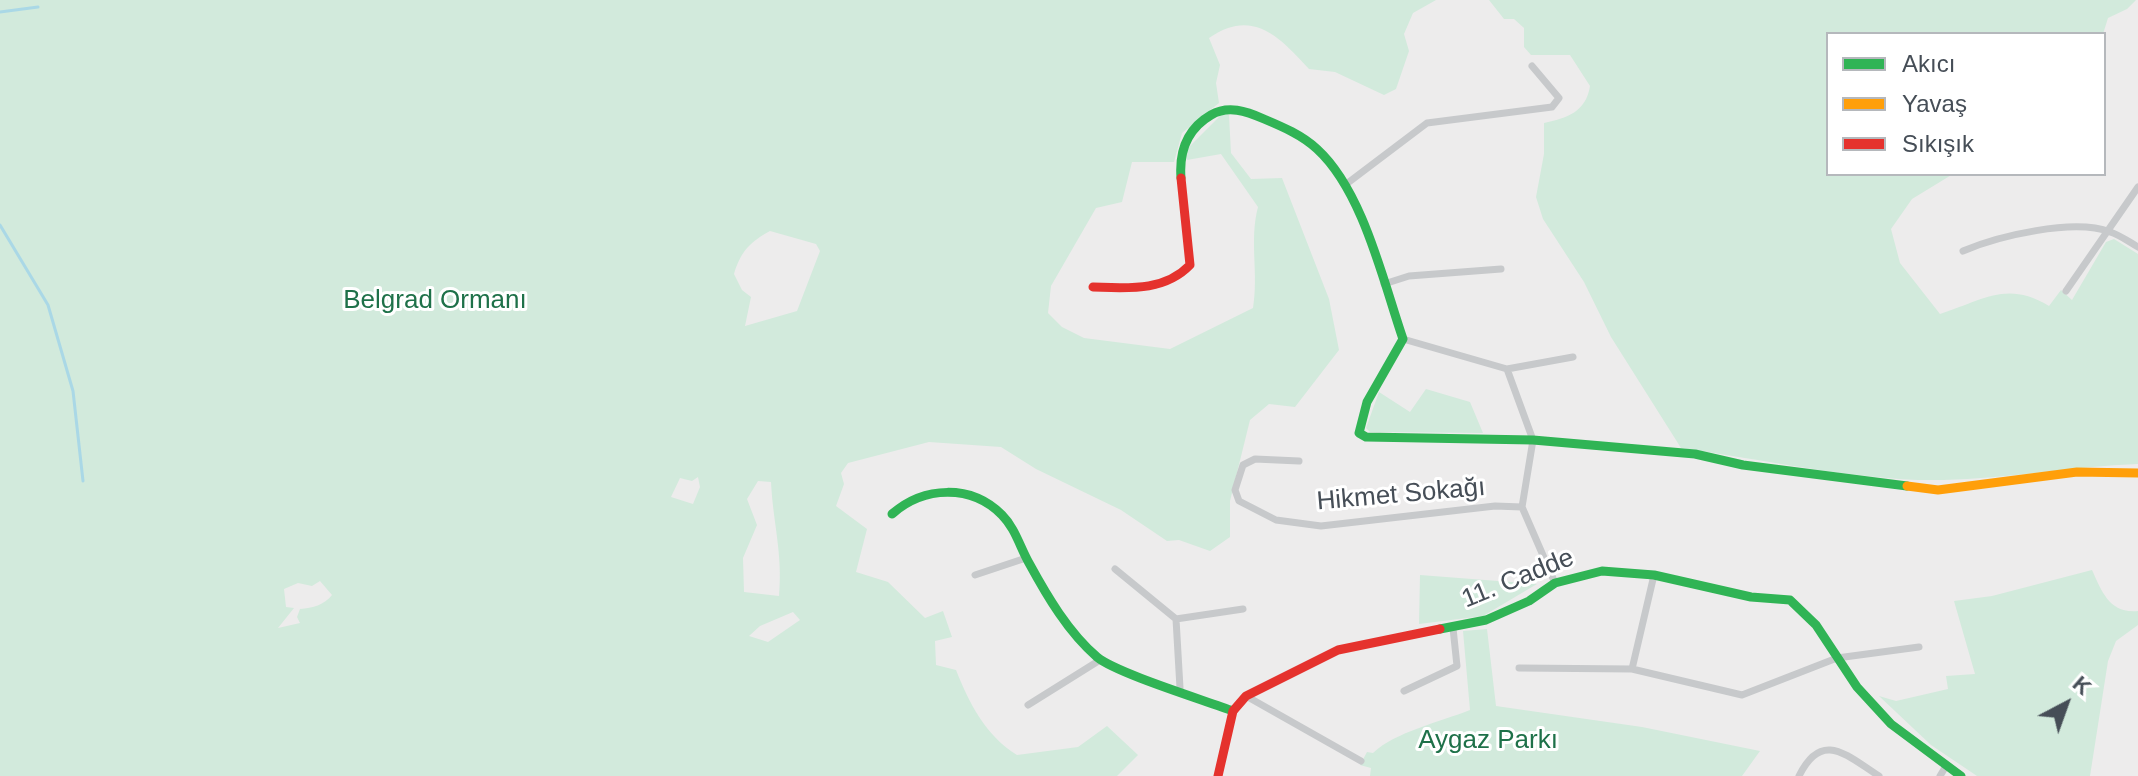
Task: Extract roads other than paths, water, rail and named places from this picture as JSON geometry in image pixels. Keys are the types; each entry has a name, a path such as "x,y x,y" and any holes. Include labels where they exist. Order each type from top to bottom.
{"street":[{"path":"1345,185 1427,123 1552,107 1559,98 1532,66"},
{"path":"1093,287 1141,288 1182,277 1190,265 1187,223 1179,187 1182,148 1197,125 1217,111 1233,108 1297,134 1323,155 1345,185 1403,339 1367,402 1359,433 1366,437 1533,440 1695,454 1743,465 1938,490 2077,472 2138,473"},
{"path":"2066,291 2138,187"},
{"path":"1963,251 1995,237 2031,231 2109,231 2138,247"},
{"path":"1384,284 1409,276 1501,269"},
{"path":"1403,339 1507,369 1573,357"},
{"path":"1507,369 1533,440 1522,507 1555,583"},
{"name":"Hikmet Sokağı","path":"1299,461 1255,459 1243,465 1235,490 1239,501 1276,520 1321,526 1495,506 1522,507"},
{"path":"892,514 920,494 953,493 977,499 1003,515 1063,616 1100,660 1180,688 1233,711"},
{"path":"975,575 1026,558"},
{"path":"1115,569 1176,619 1180,688"},
{"name":"11. Cadde","path":"1246,696 1338,650 1486,620 1529,601 1555,583 1602,571 1654,575 1751,597 1790,600 1816,625 1857,687 1891,724 1961,776"},
{"path":"1632,669 1654,575"},
{"path":"1176,619 1243,609"},
{"path":"1404,691 1457,666 1453,628"},
{"path":"1519,668 1632,669 1742,695 1837,658 1919,647"},
{"path":"1028,705 1100,660"},
{"path":"1218,776 1233,711 1246,696 1361,761"},
{"path":"1799,776 1808,758 1824,750 1840,750 1879,776"},
{"path":"1940,776 1946,766"}],"waterway":[{"path":"0,12 38,7"},
{"path":"0,225 48,305 73,391 83,481"}],"park label":[{"name":"Belgrad Ormanı","path":"435,301"},
{"name":"Aygaz Parkı","path":"1488,741"}]}
